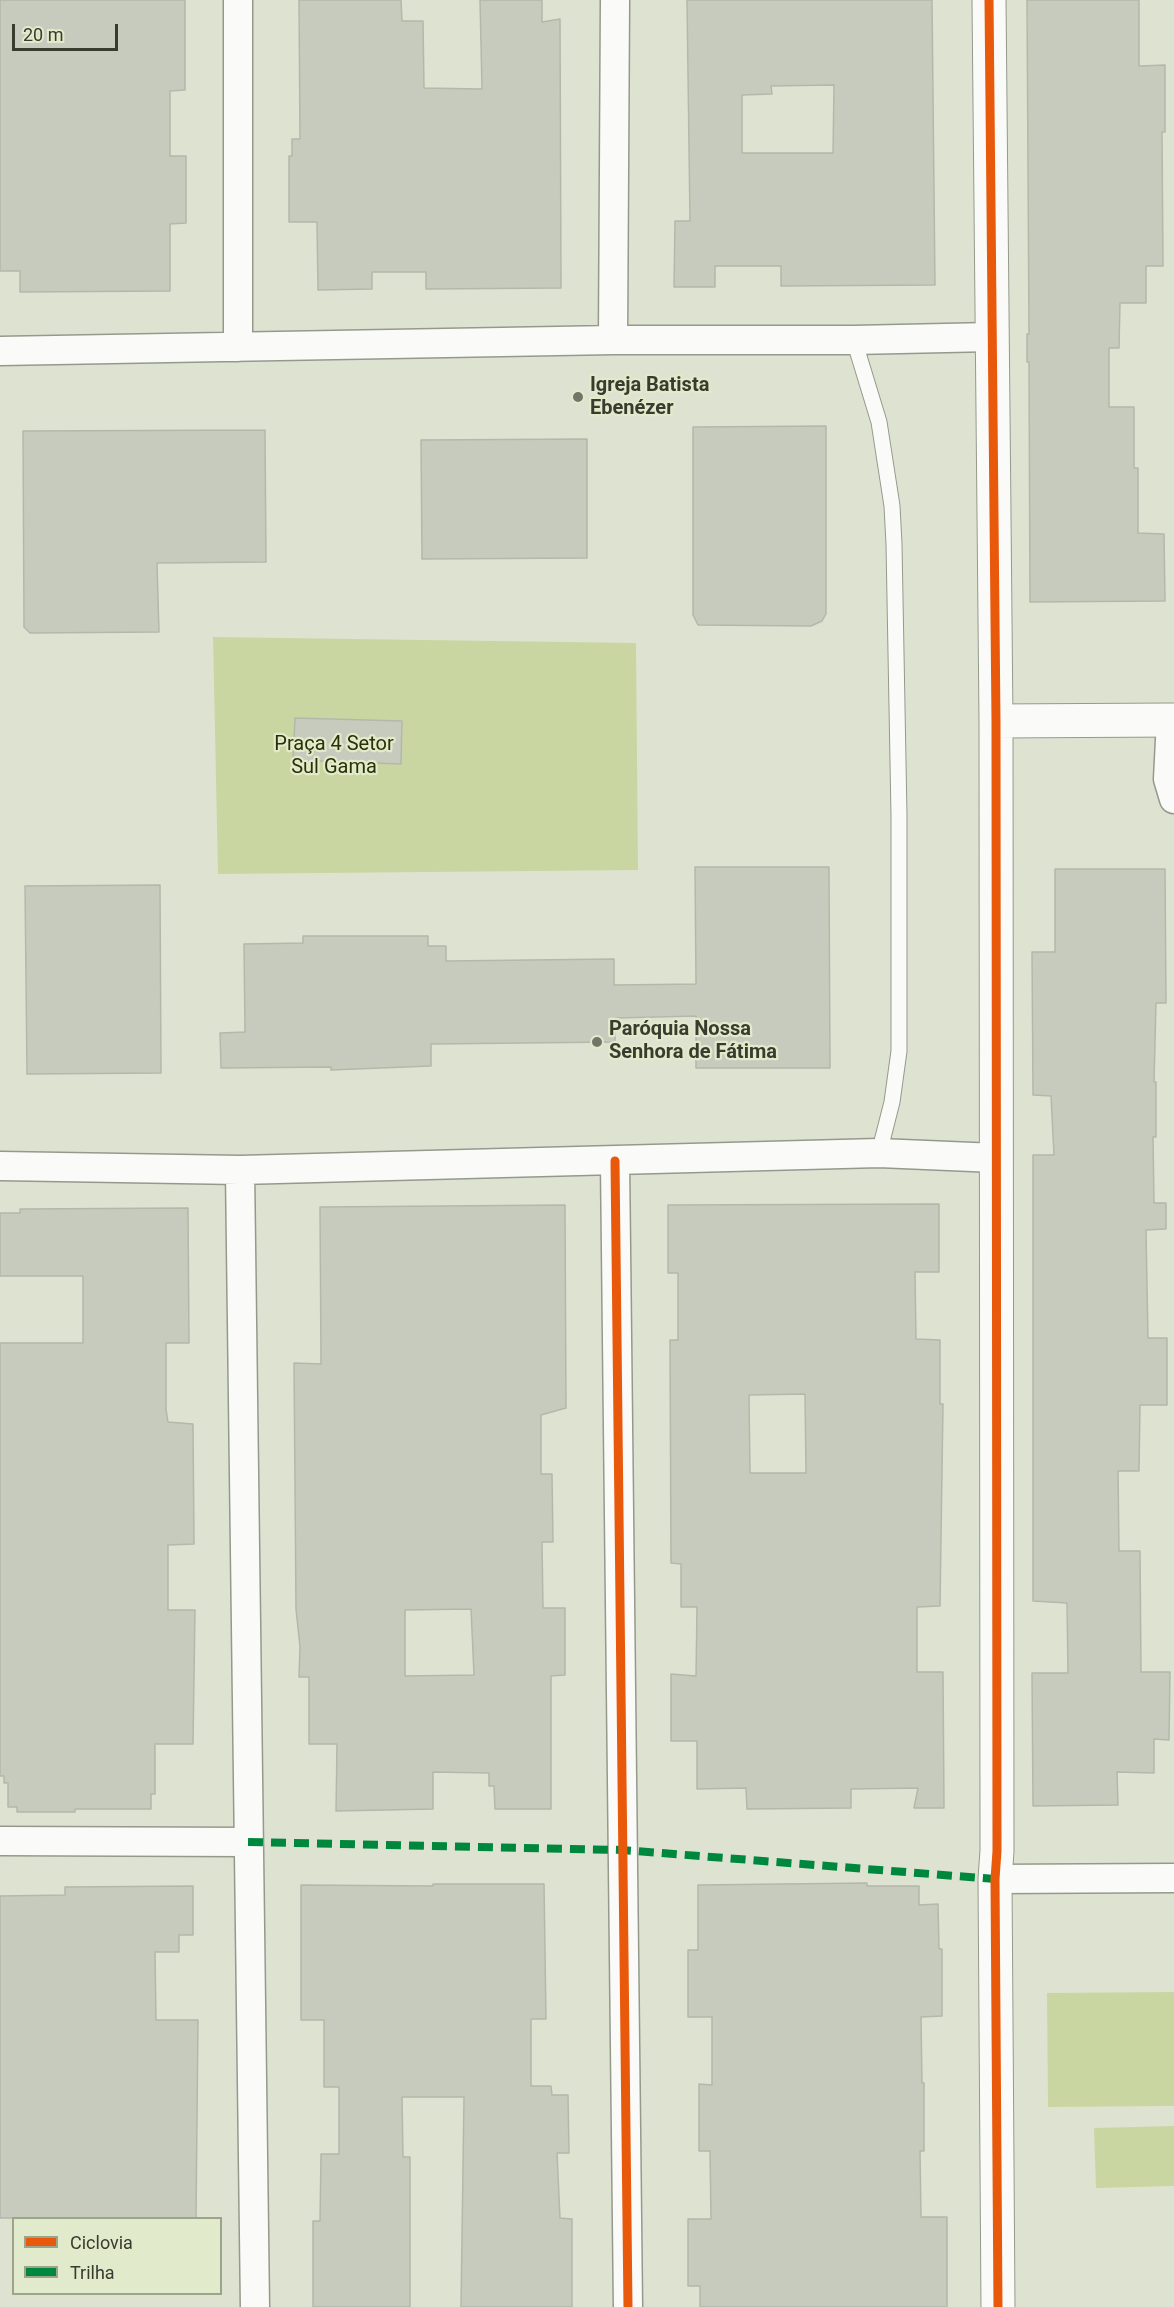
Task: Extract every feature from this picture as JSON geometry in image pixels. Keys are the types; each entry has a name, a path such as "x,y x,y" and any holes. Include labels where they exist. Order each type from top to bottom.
{"street":[{"path":"238,0 238,347"},
{"path":"613,340 615,0"},
{"path":"989,0 996,721 997,1851 995,1879 998,2307"},
{"path":"0,351 613,340 854,340 991,337"},
{"path":"996,721 1172,720 1168,779 1174,799"},
{"path":"0,1166 240,1170 879,1153 996,1158"},
{"path":"615,1161 628,2307"},
{"path":"240,1170 255,2307"},
{"path":"0,1841 248,1842"},
{"path":"995,1879 1174,1878"}],"lane":[{"path":"854,340 879,422 892,506 894,535 899,816 899,1051 892,1102 879,1153"}],"green space":[{"name":"Praça 4 Setor Sul Gama","path":"213,637 636,643 638,870 218,874"},
{"path":"1174,1992 1174,2106 1048,2107 1047,1993"},
{"path":"1174,2126 1174,2186 1096,2188 1094,2128"}],"building":[{"path":"0,0 185,0 185,90 170,91 170,156 186,156 186,223 170,224 170,291 20,292 20,271 0,271"},
{"path":"299,0 401,0 402,21 423,21 424,88 482,89 480,0 542,0 542,22 560,19 561,288 426,289 426,272 372,272 372,289 318,290 317,222 289,222 289,156 292,156 292,139 300,139"},
{"path":"687,0 932,0 935,285 781,286 781,266 715,266 715,287 674,287 675,221 690,221","holes":["834,85 833,153 742,153 742,95 772,94 771,86"]},
{"path":"1027,0 1139,0 1139,66 1165,65 1165,132 1162,132 1163,266 1146,266 1146,303 1120,303 1119,348 1109,348 1109,407 1134,407 1134,468 1138,468 1138,533 1164,534 1165,601 1030,602 1029,362 1027,362 1027,334 1029,334"},
{"path":"826,426 826,614 822,621 811,626 698,625 693,615 693,427"},
{"path":"265,430 266,562 157,563 159,632 30,633 24,627 23,431"},
{"path":"587,439 587,558 422,559 421,440"},
{"path":"295,718 402,721 401,764 293,760"},
{"path":"695,867 829,867 830,1068 696,1068 696,1016 615,1018 615,1042 431,1044 431,1066 331,1070 331,1067 221,1068 220,1033 245,1032 244,944 303,943 303,936 428,936 428,946 446,946 446,961 614,959 614,985 696,984"},
{"path":"1055,869 1165,869 1166,1003 1156,1003 1154,1082 1156,1082 1156,1137 1153,1137 1154,1203 1166,1203 1166,1229 1146,1230 1148,1338 1167,1338 1167,1405 1140,1405 1139,1471 1118,1471 1119,1551 1140,1551 1141,1672 1170,1672 1169,1740 1154,1739 1154,1773 1117,1772 1118,1805 1033,1806 1032,1673 1068,1673 1067,1603 1033,1601 1033,1155 1054,1155 1051,1096 1033,1095 1032,952 1055,952"},
{"path":"160,885 161,1073 27,1074 25,886"},
{"path":"939,1204 939,1272 915,1272 916,1339 940,1340 940,1404 943,1404 940,1606 917,1607 917,1672 943,1672 944,1808 914,1808 918,1788 851,1789 851,1808 747,1809 746,1788 697,1789 697,1741 671,1741 671,1674 696,1676 697,1607 681,1607 681,1564 671,1563 670,1340 678,1340 678,1273 668,1273 668,1205","holes":["805,1394 806,1473 750,1473 749,1395"]},
{"path":"565,1205 566,1408 541,1415 541,1474 552,1474 553,1542 542,1542 543,1608 565,1608 565,1675 551,1676 551,1809 495,1809 494,1786 489,1786 489,1773 433,1772 433,1809 336,1811 337,1744 309,1744 309,1677 299,1677 300,1647 296,1609 294,1363 321,1364 320,1207","holes":["471,1609 474,1675 405,1676 405,1610"]},
{"path":"188,1208 189,1343 166,1343 166,1409 168,1422 193,1424 194,1544 168,1545 168,1610 195,1610 193,1744 155,1744 155,1794 151,1794 151,1809 17,1812 17,1807 8,1807 8,1783 4,1783 4,1776 0,1776 0,1343 83,1343 83,1276 0,1276 0,1213 20,1213 20,1209"},
{"path":"867,1883 867,1886 919,1886 919,1905 938,1904 939,1949 942,1949 942,2016 921,2017 924,2151 920,2151 921,2217 947,2217 947,2307 700,2307 700,2286 688,2286 688,2219 711,2219 710,2151 699,2151 699,2084 712,2085 712,2017 688,2017 688,1950 698,1950 698,1885"},
{"path":"433,1884 544,1884 546,2019 531,2019 531,2086 551,2086 552,2095 568,2095 569,2153 557,2153 560,2218 572,2219 572,2307 461,2307 464,2097 402,2097 403,2157 410,2157 410,2307 313,2307 313,2221 320,2221 321,2154 339,2154 339,2087 324,2087 324,2020 301,2020 301,1885 433,1886"},
{"path":"193,1886 193,1935 179,1935 179,1952 155,1952 156,2020 198,2020 196,2217 0,2218 0,1896 65,1895 65,1887"}],"marked path":[{"path":"248,1842 622,1850 995,1879"}],"cycle path":[{"path":"989,0 996,721 997,1851 995,1879 998,2307"},
{"path":"615,1161 628,2307"}],"place":[{"name":"Igreja Batista Ebenézer","path":"578,397"},
{"name":"Paróquia Nossa Senhora de Fátima","path":"597,1042"}]}
